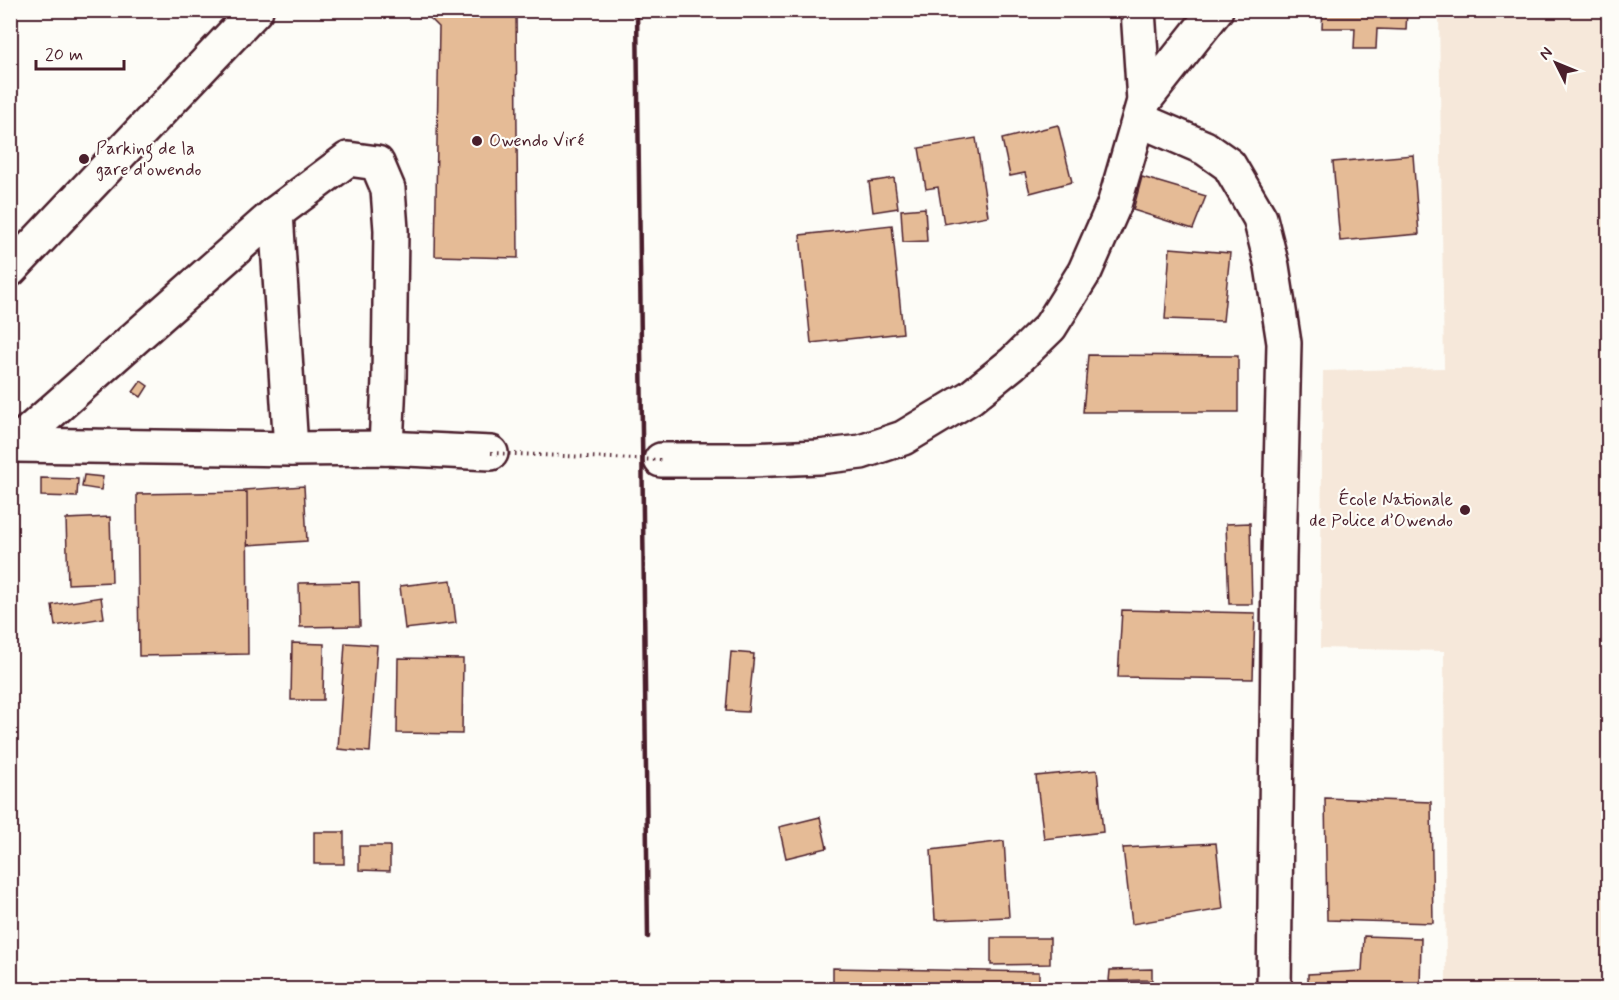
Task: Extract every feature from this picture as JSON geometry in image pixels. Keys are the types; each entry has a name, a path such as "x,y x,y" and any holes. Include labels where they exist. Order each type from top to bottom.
{"street":[{"path":"10,270 256,10"},
{"path":"661,460 751,460 819,457 861,452 903,438 971,397 1013,363 1050,327 1085,271 1114,205 1142,110 1138,10"},
{"path":"1142,110 1216,10"},
{"path":"1142,110 1229,165 1260,218 1272,266 1284,343 1274,990"},
{"path":"12,446 276,213 348,159 377,163 388,189 391,230 386,448"},
{"path":"276,213 291,449"},
{"path":"12,446 386,448 491,453"}],"path":[{"path":"491,453 661,460"}],"shaded area":[{"name":"École Nationale de Police d’Owendo","path":"1439,11 1608,11 1608,989 1446,989 1444,651 1320,648 1323,371 1444,368"}],"building":[{"name":"Owendo Viré","path":"422,10 516,10 518,258 435,256 439,27"},
{"path":"1323,10 1407,10 1406,30 1377,29 1376,49 1354,49 1355,28 1322,28"},
{"path":"1058,125 1072,182 1030,193 1025,173 1010,176 1002,139"},
{"path":"976,138 988,216 944,224 938,187 926,189 919,148"},
{"path":"1413,155 1419,234 1340,241 1333,162"},
{"path":"1142,177 1206,196 1193,229 1133,210"},
{"path":"894,178 898,208 873,212 869,182"},
{"path":"925,208 927,241 903,242 901,210"},
{"path":"892,225 903,333 811,343 800,235"},
{"path":"1170,248 1230,253 1223,321 1165,319"},
{"path":"1088,355 1238,356 1238,412 1083,412"},
{"path":"141,381 148,386 141,397 133,392"},
{"path":"84,475 103,477 101,490 82,487"},
{"path":"41,478 78,479 77,497 41,496"},
{"path":"304,486 307,541 247,545 244,490"},
{"path":"247,492 248,654 139,656 137,494"},
{"path":"110,517 112,582 68,584 66,519"},
{"path":"1250,523 1252,604 1229,604 1226,524"},
{"path":"451,580 456,623 405,629 400,586"},
{"path":"359,582 360,626 300,627 299,583"},
{"path":"101,597 104,618 55,626 52,605"},
{"path":"1122,610 1255,613 1253,679 1118,677"},
{"path":"292,643 324,644 323,700 291,700"},
{"path":"345,643 377,645 370,752 338,749"},
{"path":"731,652 754,654 748,712 726,711"},
{"path":"398,658 463,659 462,734 397,733"},
{"path":"1097,770 1103,832 1044,839 1036,776"},
{"path":"1325,798 1431,802 1433,923 1327,920"},
{"path":"820,817 827,848 786,858 779,827"},
{"path":"314,832 344,832 344,864 314,864"},
{"path":"1004,841 1009,917 935,920 931,850"},
{"path":"1216,843 1223,909 1132,924 1123,848"},
{"path":"359,846 390,846 390,871 359,870"},
{"path":"1364,936 1421,938 1420,990 1308,990 1308,974 1362,971"},
{"path":"991,938 1050,938 1050,964 991,965"},
{"path":"833,968 1039,972 1039,990 833,990"},
{"path":"1152,969 1152,980 1109,981 1110,970"},
{"path":"1180,986 1208,986 1208,990 1180,990"}],"railway":[{"path":"637,10 648,937"}],"place":[{"name":"Owendo Viré","path":"477,141"},
{"name":"Parking de la gare d'owendo","path":"84,159"},
{"name":"École Nationale de Police d’Owendo","path":"1465,510"}]}
